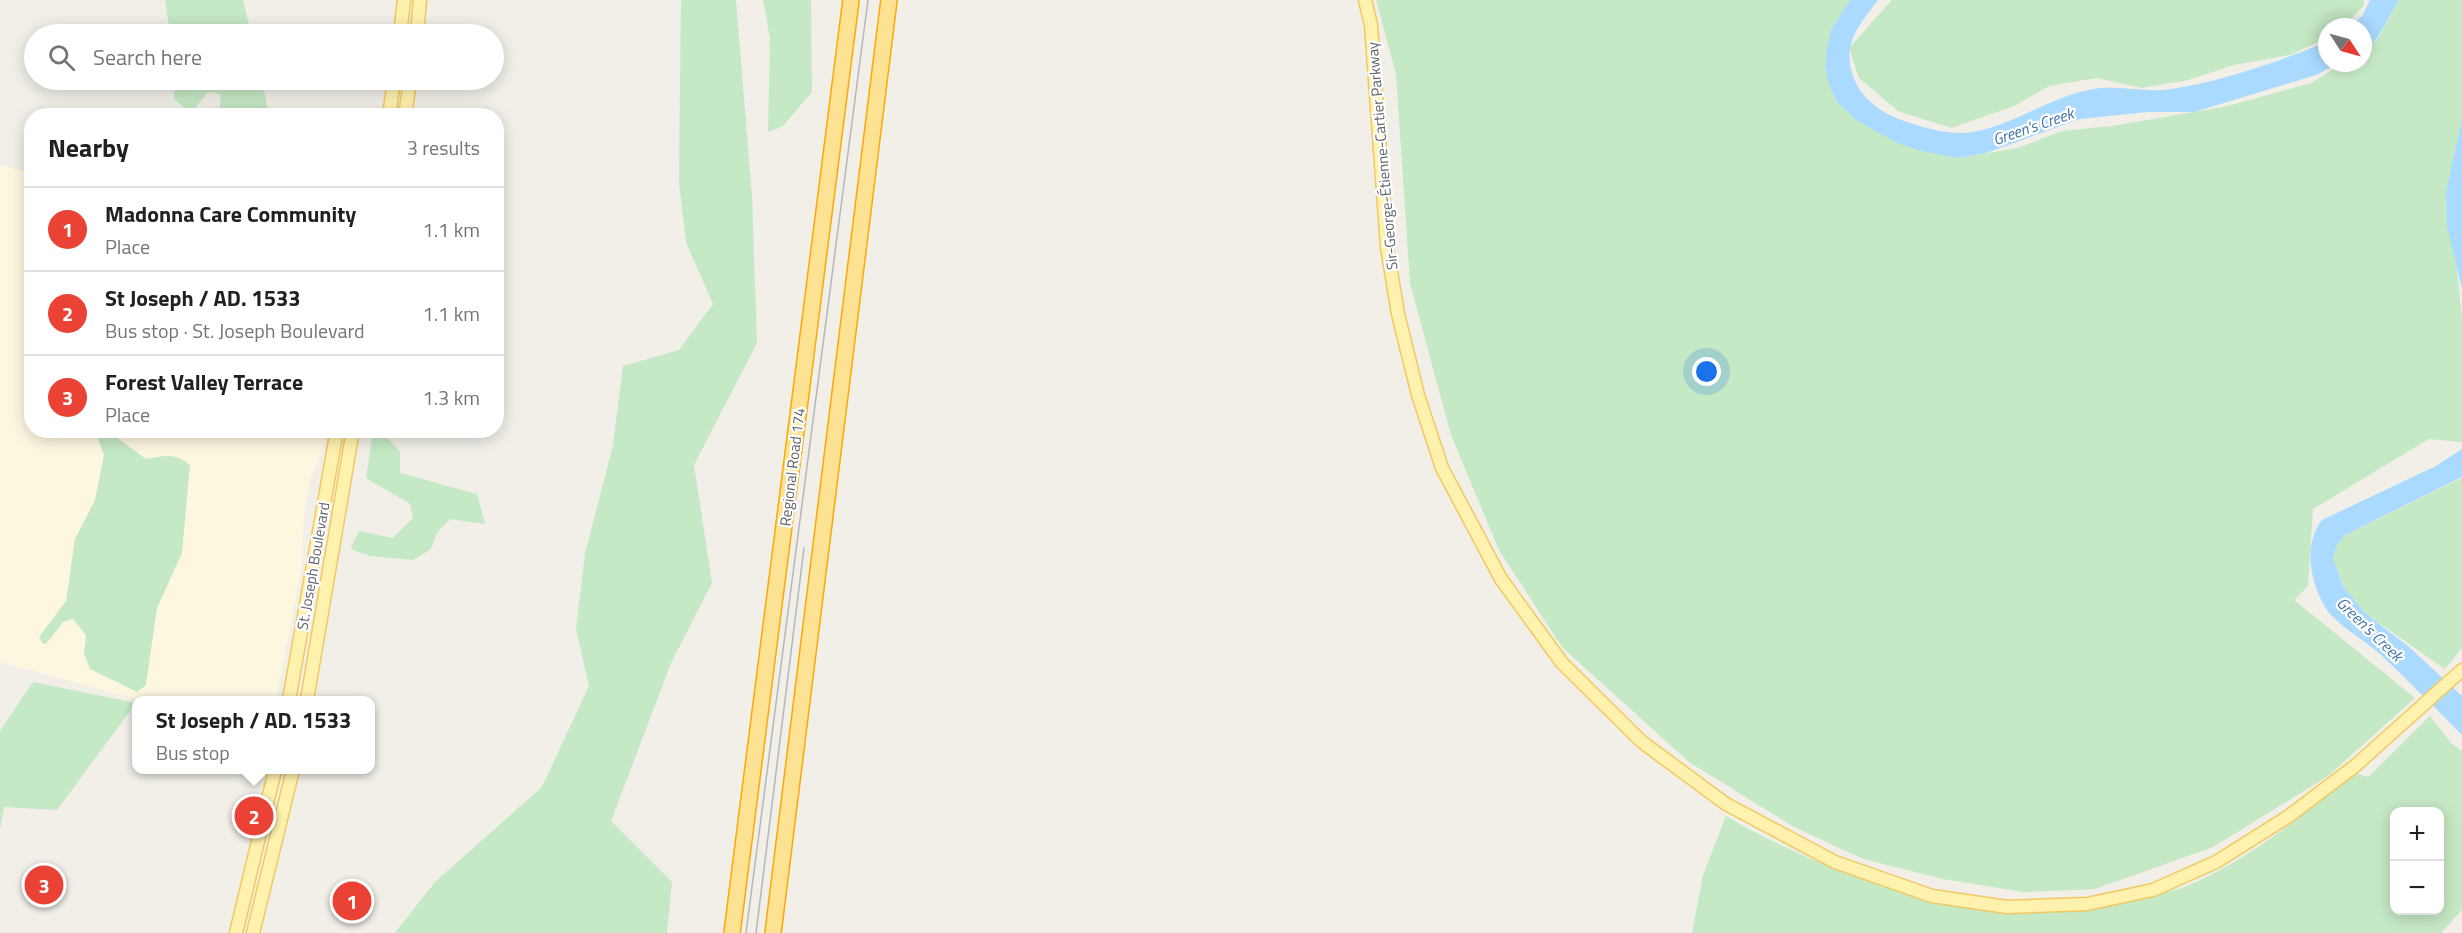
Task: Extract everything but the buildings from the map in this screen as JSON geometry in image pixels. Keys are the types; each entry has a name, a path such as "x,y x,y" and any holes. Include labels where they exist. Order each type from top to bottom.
{"highway":[{"name":"Regional Road 174","path":"732,933 851,0"},
{"path":"773,933 889,0"}],"main road":[{"path":"404,0 404,24"},
{"path":"418,24 420,0"},
{"name":"Sir-George-Étienne-Cartier Parkway","path":"1365,0 1371,25 1388,258 1398,314 1418,395 1442,468 1501,579 1562,663 1642,742 1726,804 1835,862 1932,896 2007,907 2087,904 2152,890 2216,862 2289,816 2389,737 2462,670"},
{"path":"390,108 393,90"},
{"path":"406,108 409,90"},
{"name":"St. Joseph Boulevard","path":"290,696 336,438"},
{"name":"St. Joseph Boulevard","path":"308,696 352,438"},
{"path":"304,620 321,622"},
{"path":"236,933 258,851 274,774"},
{"path":"253,933 292,774"},
{"path":"258,851 274,853"}],"shaded area":[{"path":"0,165 24,171 24,438 326,438 310,481 304,516 302,566 277,696 132,696 132,698 0,662"}],"green space":[{"path":"165,0 243,0 249,24 169,24"},
{"path":"681,0 736,0 752,196 757,343 694,465 712,583 671,663 611,821 672,882 667,933 395,933 435,882 542,787 589,686 576,629 585,554 613,445 623,366 679,350 713,304 686,242 679,183"},
{"path":"763,0 811,0 812,92 783,126 768,132 770,38"},
{"path":"1376,0 1850,0 1836,26 1828,50 1828,74 1837,102 1959,158 2018,148 2062,131 2112,126 2228,106 2311,83 2329,72 2372,72 2372,44 2377,40 2399,0 2462,0 2462,119 2446,192 2447,226 2456,260 2462,317 2462,442 2429,439 2313,509 2308,586 2294,600 2415,698 2328,776 2213,847 2095,889 2024,892 1943,879 1863,859 1794,827 1689,762 1562,647 1499,550 1451,435 1410,283 1396,74"},
{"path":"1892,0 2364,0 2364,5 2352,18 2318,18 2318,42 2290,55 2234,65 2188,80 2142,88 2097,78 2049,86 2014,106 1951,128 1898,111 1859,78 1849,48"},
{"path":"174,90 264,90 268,108 220,108 221,94 208,92 195,108 185,108 174,99"},
{"path":"98,438 118,438 146,459 174,457 190,465 182,553 157,608 146,685 137,692 90,669 84,654 86,635 73,619 63,622 47,643 43,644 39,637 66,601 75,539 95,500 104,455"},
{"path":"372,438 388,438 400,452 400,473 477,494 485,524 450,519 437,533 431,549 413,560 370,556 353,550 351,547 359,531 393,538 413,518 410,504 366,478"},
{"path":"2462,478 2462,648 2445,669 2366,614 2344,588 2333,559 2337,545 2345,535"},
{"path":"33,682 132,702 132,708 57,810 4,807 0,830 0,731"},
{"path":"2430,716 2452,744 2462,751 2462,910 2441,933 1692,933 1703,875 1726,816 1780,845 1835,869 1890,887 1946,900 2004,907 2062,907 2121,901 2182,888 2229,865 2251,851 2356,773 2368,777"}],"water":[{"name":"Green's Creek","path":"1850,0 1878,0 1852,40 1850,60 1857,85 1866,98 1892,116 1951,133 1969,133 1993,127 2078,92 2112,88 2161,90 2191,86 2270,64 2318,45 2318,72 2322,72 2194,112 2147,112 2080,119 1986,153 1959,158 1921,151 1897,143 1856,120 1837,102 1829,85 1825,66 1831,30"},
{"path":"2370,0 2399,0 2372,43 2372,18 2360,18"},
{"path":"2462,119 2462,289 2447,227 2446,192"},
{"name":"Green's Creek","path":"2462,449 2462,477 2345,535 2337,545 2333,559 2344,588 2366,614 2408,646 2462,696 2462,735 2380,654 2343,626 2325,607 2312,575 2311,552 2312,540 2322,520 2436,466"}],"tram line":[{"path":"746,933 868,0"},
{"path":"756,933 804,548"}],"place":[{"name":"St Joseph / AD. 1533","path":"254,816"},
{"name":"Forest Valley Terrace","path":"44,885"},
{"name":"Madonna Care Community","path":"352,901"}]}
